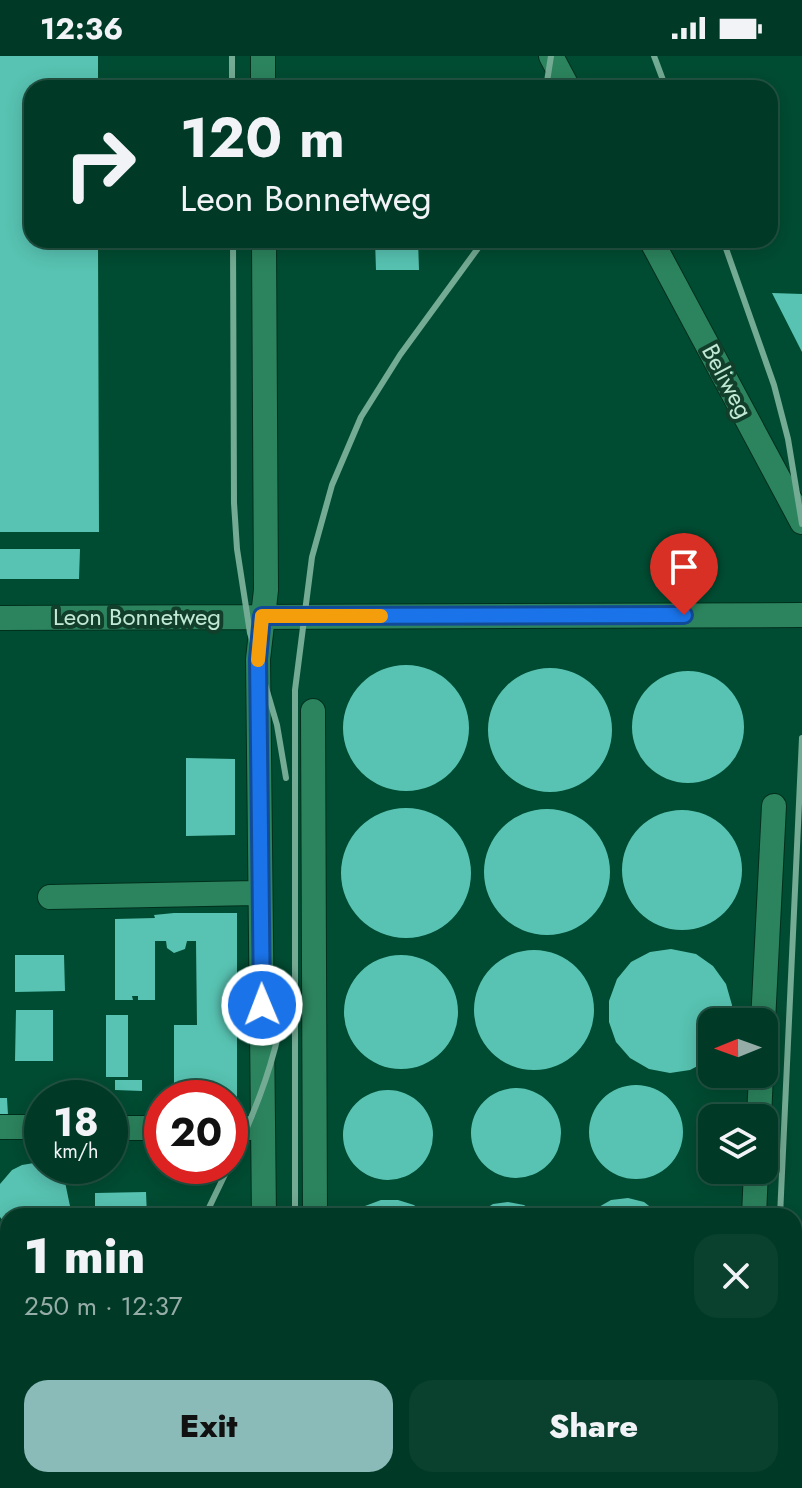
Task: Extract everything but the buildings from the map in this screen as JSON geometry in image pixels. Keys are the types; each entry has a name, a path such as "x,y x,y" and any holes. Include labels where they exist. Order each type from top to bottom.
{"street":[{"path":"263,56 263,80"},
{"path":"551,56 564,80"},
{"path":"264,248 266,590 258,659 264,1208"},
{"name":"Beliweg","path":"655,248 802,522"},
{"name":"Leon Bonnetweg","path":"0,618 802,615"},
{"path":"313,711 315,1208"},
{"path":"764,1008 774,806"},
{"path":"50,897 260,893"},
{"path":"0,1127 24,1127"},
{"path":"248,1128 263,1128"},
{"path":"754,1208 755,1184"}],"railway":[{"path":"232,56 232,80"},
{"path":"547,80 551,56"},
{"path":"654,56 663,80"},
{"path":"233,248 237,549 250,633 277,725 286,778"},
{"path":"295,1208 295,690 312,557 332,485 361,417 400,355 478,248"},
{"path":"726,248 774,385 788,439 802,524"},
{"path":"780,1208 802,738"},
{"path":"248,1124 266,1080 286,990"},
{"path":"209,1208 220,1184"}],"slow traffic":[{"path":"258,660 262,616 381,616"}],"route":[{"path":"262,1005 258,659 262,616 684,615"}]}
